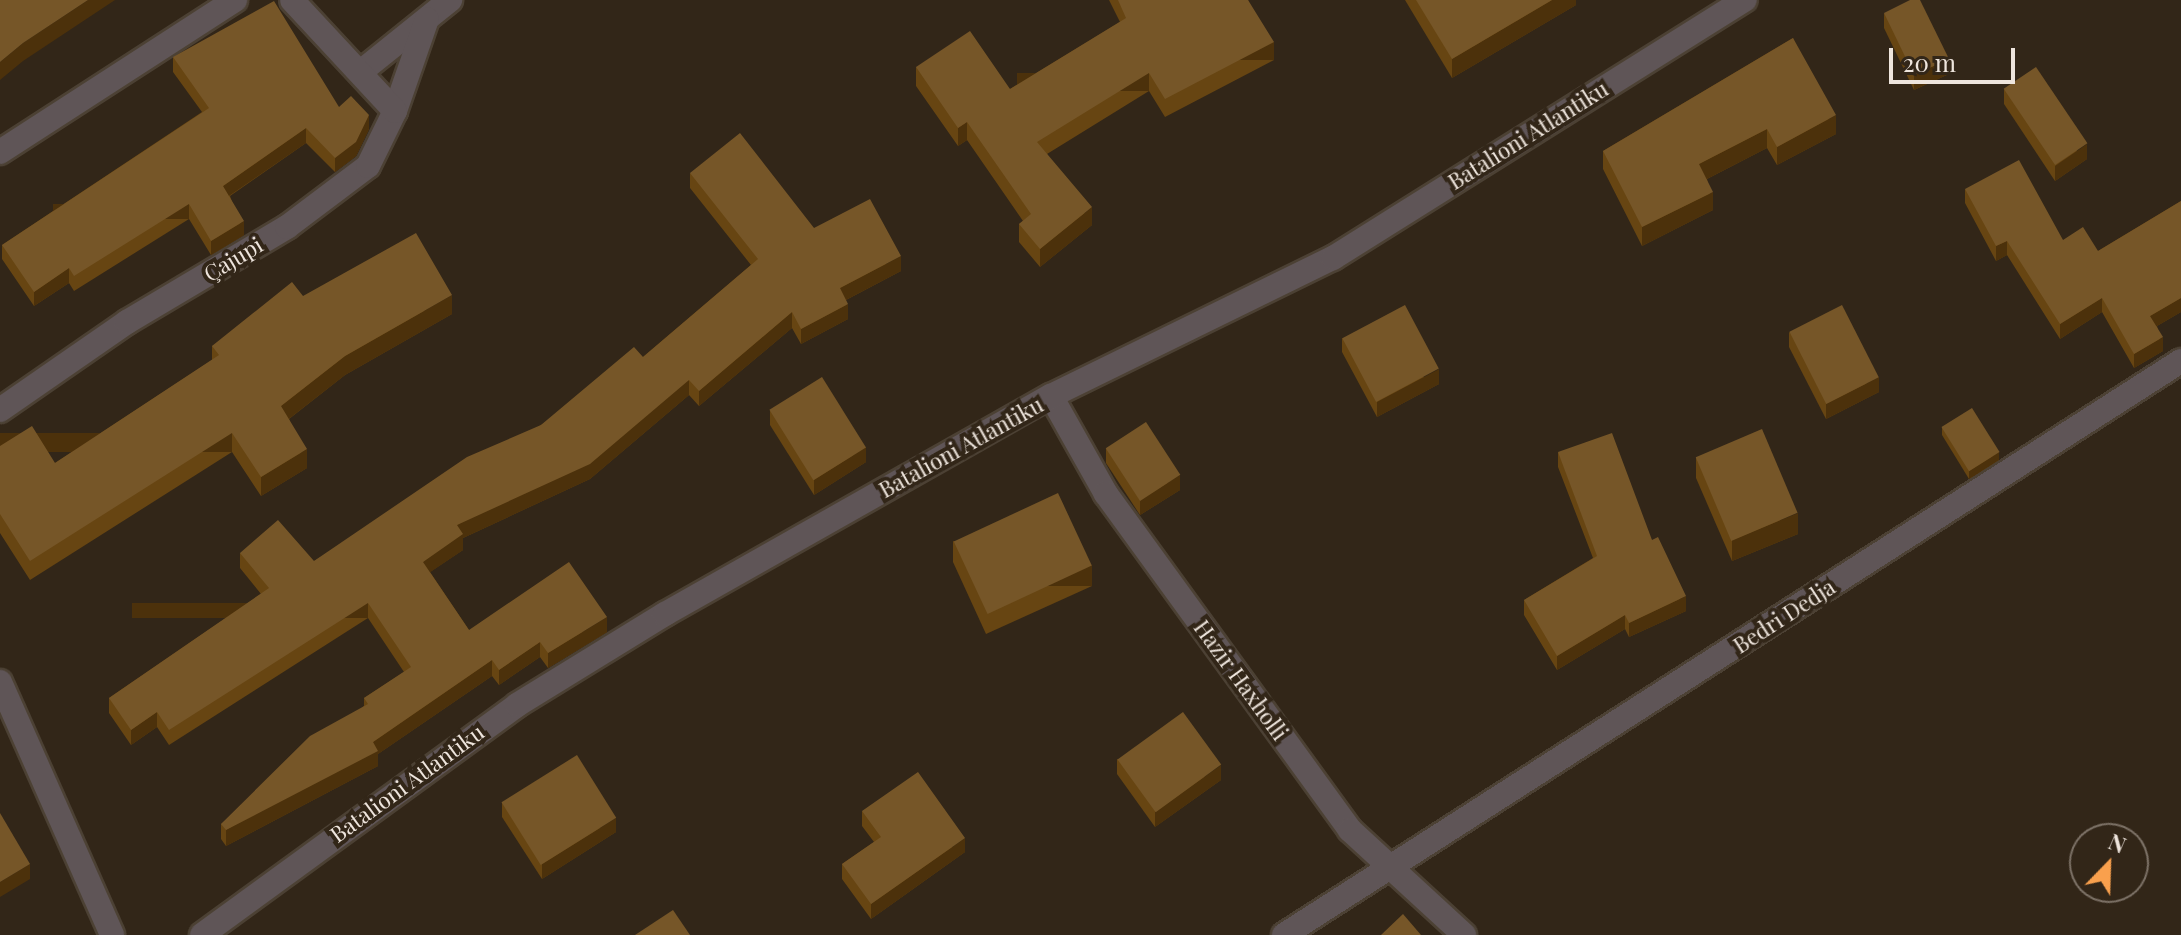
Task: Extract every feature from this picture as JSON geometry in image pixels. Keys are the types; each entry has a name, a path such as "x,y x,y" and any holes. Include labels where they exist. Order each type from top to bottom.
{"street":[{"path":"0,152 235,0"},
{"path":"292,0 363,70 395,111"},
{"path":"363,70 450,0"},
{"name":"Batalioni Atlantiku","path":"202,935 517,705 1051,396 1333,258 1745,0"},
{"name":"Çajupi","path":"0,410 329,199 368,166 395,111 427,18"},
{"name":"Bedri Dedja","path":"1284,935 1384,867 2181,361"},
{"name":"Hazir Haxholli","path":"1051,396 1106,494 1384,867 1464,935"},
{"path":"0,682 112,935"}],"building":[{"path":"0,0 88,0 0,62"},
{"path":"1118,0 1248,0 1274,42 1165,99 1149,73 1037,142 1092,207 1040,249 1019,224 1031,214 967,122 958,128 916,67 970,31 1010,89 1126,18"},
{"path":"1416,0 1552,0 1452,59"},
{"path":"1910,0 1920,0 1949,59 1914,75 1884,13"},
{"path":"274,1 339,107 351,96 369,115 356,142 335,158 306,128 223,186 244,221 211,241 189,204 74,276 69,268 34,292 2,245 209,108 173,57"},
{"path":"1793,38 1836,115 1777,147 1767,129 1699,164 1713,192 1642,227 1603,151"},
{"path":"2036,67 2087,143 2055,165 2004,89"},
{"path":"740,133 814,228 870,199 901,256 840,288 848,304 801,329 792,312 699,391 689,380 590,464 457,525 463,534 423,562 469,630 569,562 607,617 548,653 540,642 499,670 492,660 373,742 378,751 226,830 221,824 310,736 368,704 364,698 411,667 368,603 169,730 157,712 131,730 109,698 269,588 240,553 278,520 314,561 467,457 541,425 634,347 643,357 758,259 690,173"},
{"path":"2019,160 2063,240 2083,227 2098,251 2181,201 2181,298 2150,316 2163,337 2134,354 2102,298 2060,324 2007,241 1996,246 1965,189"},
{"path":"416,233 452,295 345,356 281,406 307,449 261,477 232,433 30,561 0,514 0,446 32,426 55,463 219,355 212,346 292,282 303,296"},
{"path":"1405,305 1439,369 1376,402 1342,338"},
{"path":"1842,305 1879,377 1826,404 1789,332"},
{"path":"822,377 866,447 813,480 769,410"},
{"path":"1972,408 2000,452 1969,471 1941,427"},
{"path":"1146,422 1180,475 1140,501 1106,448"},
{"path":"1762,429 1798,513 1731,541 1696,457"},
{"path":"1612,433 1652,540 1658,537 1686,596 1629,623 1625,615 1557,656 1524,600 1597,556 1558,452"},
{"path":"1058,493 1092,566 988,614 954,542"},
{"path":"1183,712 1221,765 1156,812 1117,760"},
{"path":"577,755 616,818 541,865 502,802"},
{"path":"918,772 965,838 871,904 842,864 881,837 862,811"},
{"path":"0,813 30,864 0,882"},
{"path":"673,910 690,935 635,935"},
{"path":"1403,914 1421,935 1381,935"}]}
